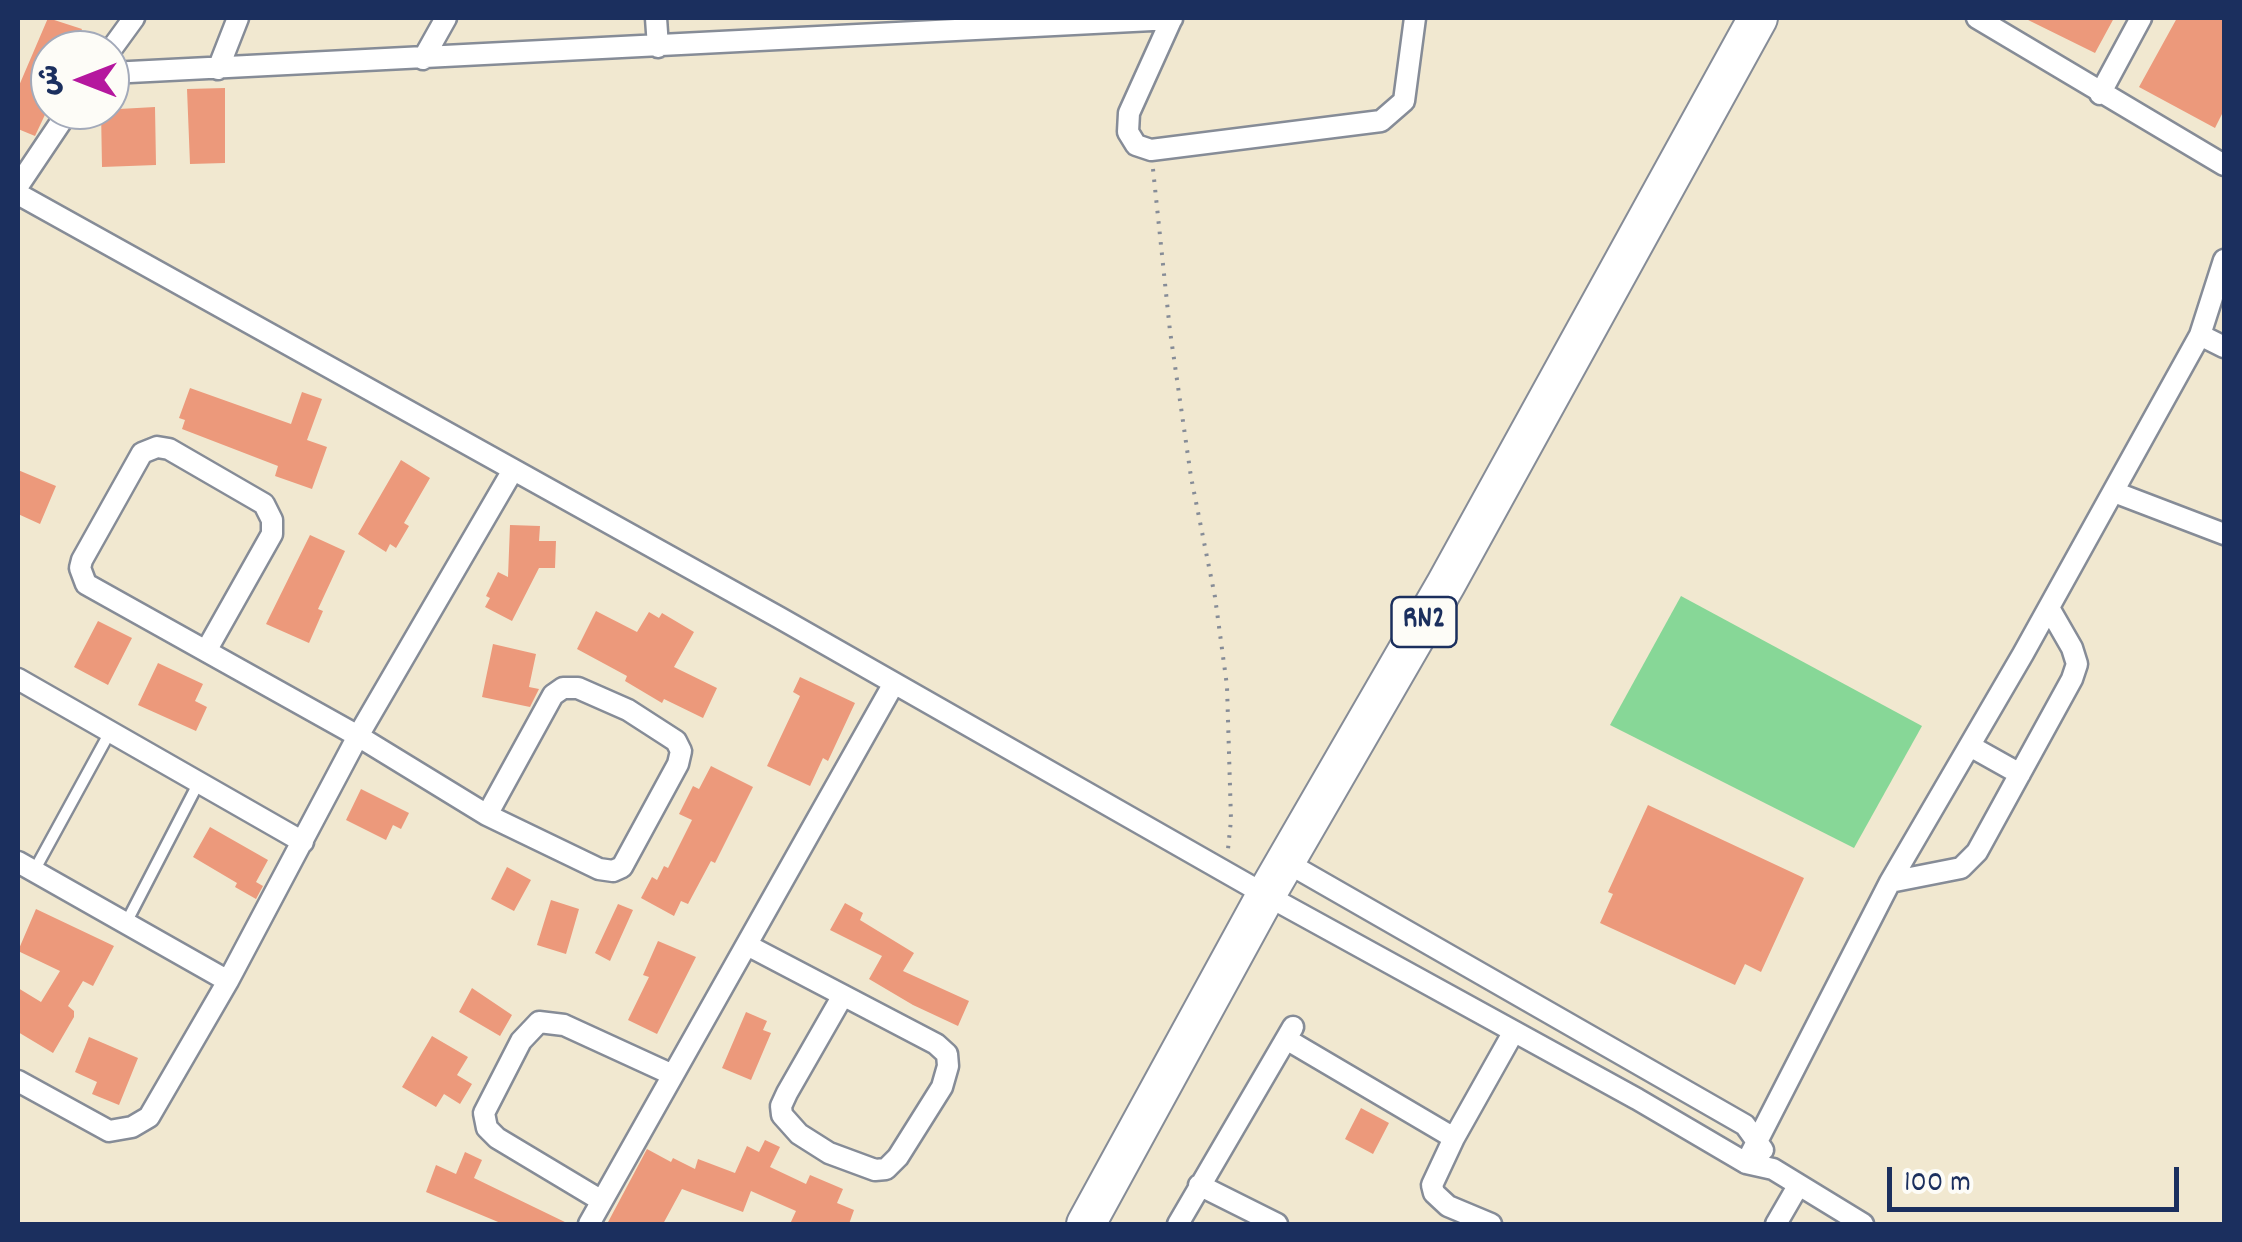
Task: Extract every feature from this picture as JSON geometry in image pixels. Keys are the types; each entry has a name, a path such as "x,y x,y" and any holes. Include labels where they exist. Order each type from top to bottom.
{"highway":[{"name":"RN2","path":"1095,1221 1266,895 1446,584 1758,18"}],"street":[{"path":"218,69 238,18"},
{"path":"423,59 446,18"},
{"path":"656,18 658,47"},
{"path":"799,38 811,18"},
{"path":"130,72 658,47 1024,22 1172,18 1129,114 1128,132 1136,145 1150,150 1381,121 1404,101 1415,18"},
{"path":"1976,18 2224,165"},
{"path":"2100,94 2141,18"},
{"path":"18,186 56,130"},
{"path":"18,194 780,618 1513,1033 1746,1163 1773,1170 1863,1224"},
{"path":"1746,1163 1890,882 2049,608 2200,335 2224,260"},
{"path":"2200,335 2224,347"},
{"path":"206,651 272,534 272,520 264,504 169,449 156,447 142,453 82,560 86,584 358,736 487,815 599,870 612,871 628,859 678,764 681,751 676,741 628,710 578,688 562,688 553,695 487,815"},
{"path":"18,1081 109,1131 132,1127 149,1117 228,982 358,736 513,470"},
{"path":"2114,492 2224,534"},
{"path":"1890,882 1961,868 1970,862 2077,664 2049,608"},
{"path":"18,679 303,842"},
{"path":"589,1224 894,685"},
{"path":"1970,746 2020,774"},
{"path":"1286,862 1746,1126 1758,1139 1773,1170"},
{"path":"26,867 228,982"},
{"path":"747,945 936,1044 946,1054 948,1066 942,1087 898,1157 886,1168 875,1170 829,1154 799,1134 782,1115 787,1092 842,997"},
{"path":"602,1200 498,1138 484,1122 490,1097 521,1041 538,1022 564,1024 672,1075"},
{"path":"1178,1224 1290,1033 1454,1138"},
{"path":"1491,1224 1448,1206 1434,1193 1434,1178 1513,1033"},
{"path":"1199,1186 1277,1224"},
{"path":"1776,1224 1798,1186"}],"lane":[{"path":"26,867 110,732"},
{"path":"126,924 199,782"}],"path":[{"path":"1150,150 1176,368 1227,686 1231,820 1225,869"}],"green space":[{"path":"1681,596 1922,726 1854,848 1610,725"}],"building":[{"path":"48,18 82,29 82,30 43,30"},
{"path":"2024,18 2114,18 2095,53"},
{"path":"2177,18 2224,18 2224,110 2215,128 2139,87"},
{"path":"30,60 30,130 38,130 35,136 18,129 18,88"},
{"path":"225,88 225,163 190,164 187,89"},
{"path":"155,107 156,165 102,167 101,130 130,130 130,108"},
{"path":"190,388 291,424 302,392 322,399 307,440 327,447 312,489 275,476 278,466 182,429 185,420 179,418"},
{"path":"401,460 430,478 404,523 409,526 396,548 390,544 386,552 358,534"},
{"path":"18,470 56,486 40,524 18,514"},
{"path":"510,525 540,526 539,541 556,541 555,568 539,568 512,621 485,607 498,572 508,577"},
{"path":"310,535 345,551 318,609 323,611 309,643 266,624"},
{"path":"596,611 637,632 649,612 659,618 662,613 694,632 674,667 717,688 703,718 664,699 662,703 625,681 627,676 577,649"},
{"path":"98,621 132,638 108,685 74,667"},
{"path":"493,644 536,654 529,687 539,689 530,707 482,697"},
{"path":"158,663 203,684 195,701 207,707 196,731 138,705"},
{"path":"800,677 855,703 828,761 823,758 810,786 767,766 800,696 793,692"},
{"path":"711,766 753,787 715,863 711,861 688,904 681,901 674,916 641,898 652,877 657,880 664,866 668,868 692,820 679,814 693,786 699,789"},
{"path":"361,789 409,813 401,829 393,825 386,840 346,820"},
{"path":"1648,805 1804,878 1761,972 1745,964 1735,985 1600,923 1613,894 1608,892"},
{"path":"210,827 268,860 256,882 263,886 256,899 193,857"},
{"path":"507,867 531,880 514,911 491,899"},
{"path":"551,900 579,909 566,954 537,945"},
{"path":"845,903 863,913 860,920 914,953 903,971 969,1001 958,1026 869,979 882,956 830,930"},
{"path":"618,904 633,910 610,961 595,953"},
{"path":"36,909 114,946 93,986 83,981 68,1006 74,1017 53,1053 18,1032 18,988 41,1002 60,971 18,951"},
{"path":"658,941 696,957 657,1034 628,1020 649,977 643,975"},
{"path":"472,988 512,1015 500,1036 459,1012"},
{"path":"746,1012 767,1021 763,1030 771,1033 751,1080 722,1068"},
{"path":"432,1036 468,1057 457,1075 472,1084 460,1104 444,1094 436,1107 402,1087"},
{"path":"89,1037 138,1058 119,1105 92,1094 97,1082 75,1072"},
{"path":"1361,1108 1389,1123 1373,1154 1345,1139"},
{"path":"765,1140 780,1147 770,1167 806,1184 810,1175 843,1189 837,1203 854,1210 849,1224 790,1224 796,1211 751,1191 743,1212 682,1189 663,1224 607,1224 647,1149 695,1169 698,1159 735,1173 747,1146 759,1152"},
{"path":"465,1152 482,1160 474,1178 569,1224 503,1224 426,1192 436,1165 456,1174"}]}
